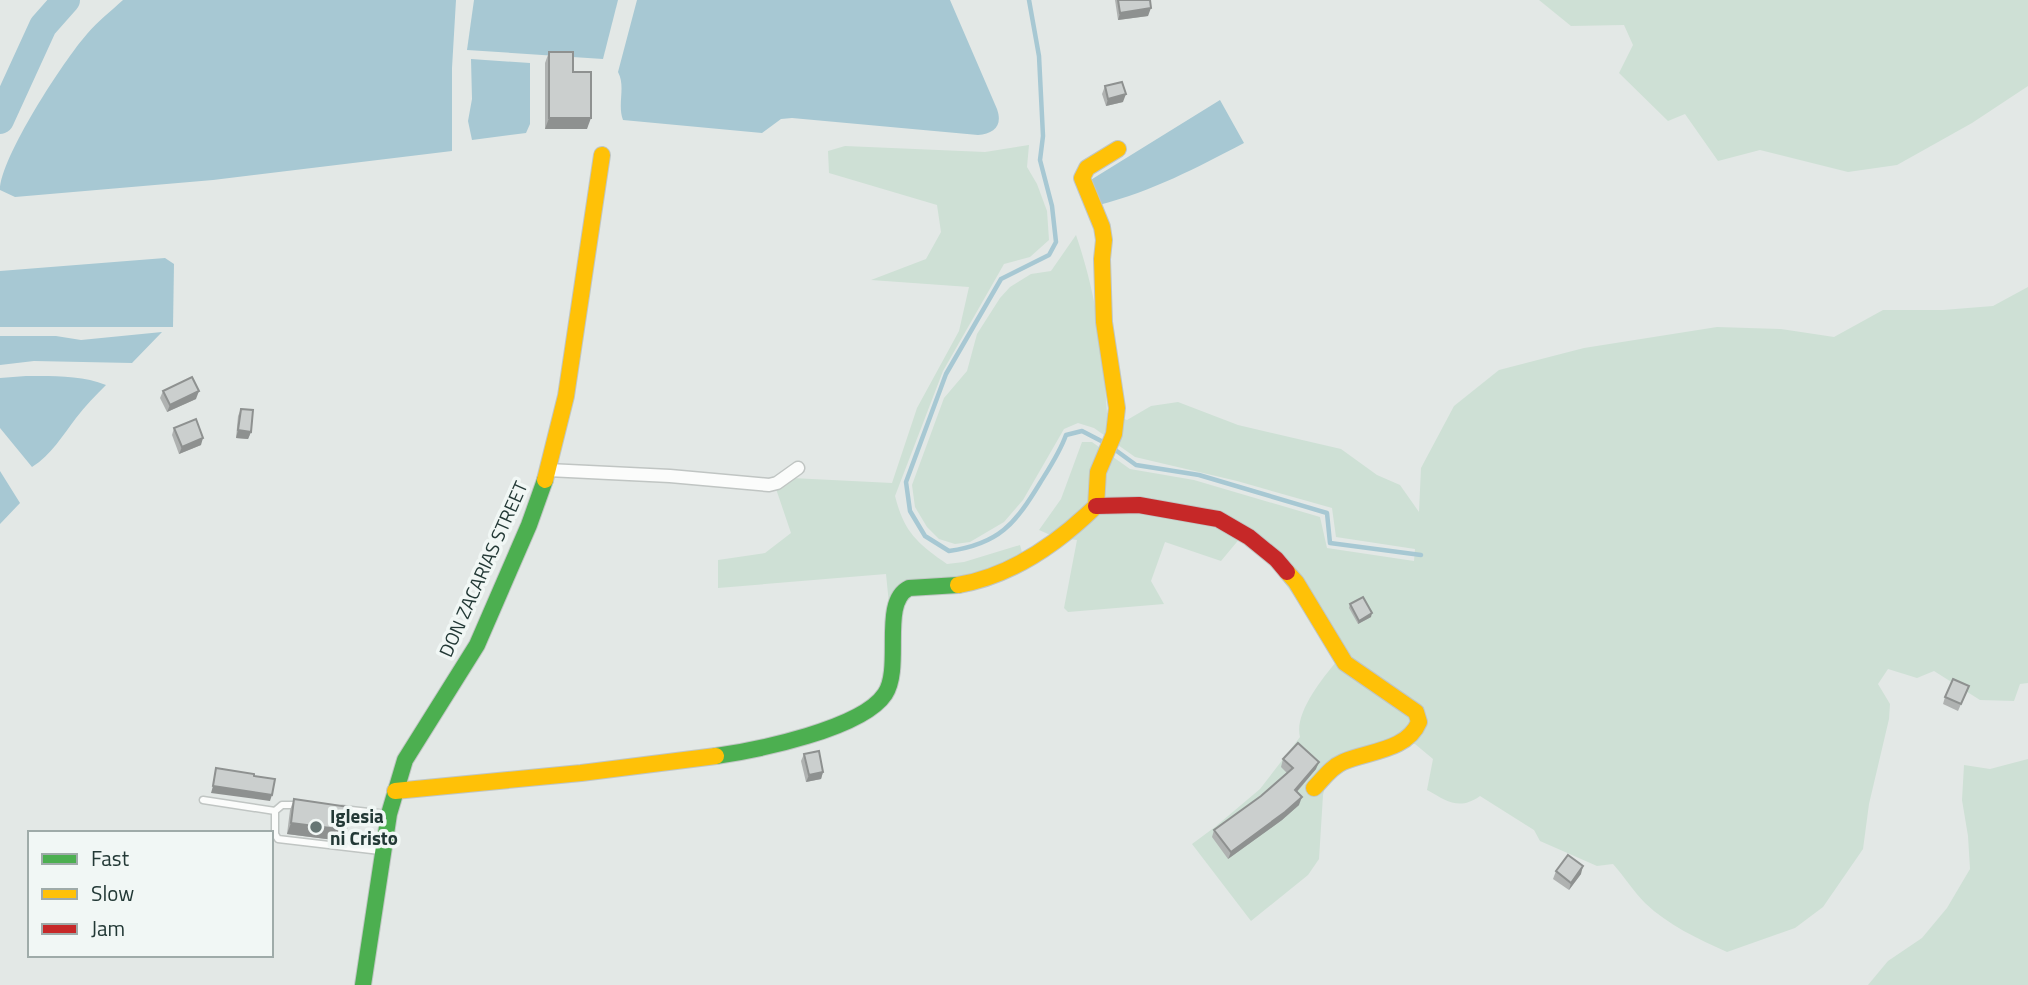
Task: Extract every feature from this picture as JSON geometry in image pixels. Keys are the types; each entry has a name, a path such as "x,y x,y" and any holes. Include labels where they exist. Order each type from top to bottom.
{"street":[{"path":"1096,506 1098,472 1114,434 1117,408 1104,322 1104,240 1102,228 1082,178 1087,168 1118,149"},
{"name":"DON ZACARIAS STREET","path":"363,985 389,814 410,752 477,645 513,556 529,525 548,470 566,396 602,155"},
{"path":"548,470 670,475 769,485 798,468"},
{"path":"396,791 590,773 731,755 772,746 836,724 874,707 887,695 892,678 897,599 905,589 960,585 998,574 1020,564 1062,537 1096,506 1139,505 1218,519 1250,537 1276,559 1296,582 1345,663 1416,712 1420,718 1421,724 1412,737 1342,762 1314,788"}],"lane":[{"path":"204,800 275,811"},
{"path":"312,806 282,804 275,811 275,834 278,839 382,852"},
{"path":"338,809 389,814"}],"green space":[{"path":"1539,0 2028,0 2028,86 1972,123 1897,165 1848,172 1760,150 1718,161 1685,114 1668,121 1619,73 1633,45 1624,25 1571,26"},
{"path":"1029,145 1027,167 1047,211 1049,240 1030,257 1004,264 943,371 895,496 907,528 913,536 947,564 964,562 1020,545 1023,556 969,577 912,580 891,624 886,574 718,588 718,560 765,553 791,533 772,477 892,483 917,408 959,331 969,287 871,280 926,259 941,232 937,205 829,173 828,151 845,146 985,152"},
{"path":"1076,235 1098,322 1107,413 1127,420 1151,406 1178,402 1238,425 1341,449 1377,475 1400,485 1419,512 1421,468 1454,406 1499,370 1584,348 1717,327 1781,329 1834,337 1883,310 1943,310 1993,306 2028,287 2028,683 2020,684 2014,701 1980,700 1934,671 1917,678 1888,669 1878,684 1890,704 1889,719 1869,804 1863,849 1823,907 1795,928 1727,952 1663,918 1641,898 1613,864 1597,866 1540,841 1534,830 1480,796 1459,804 1427,790 1433,759 1415,744 1397,743 1327,778 1323,795 1319,859 1308,875 1251,921 1192,844 1260,789 1300,737 1299,728 1305,708 1336,662 1326,640 1284,582 1289,570 1246,531 1221,561 1165,542 1151,581 1164,604 1068,612 1064,608 1077,540 1055,537 1039,530 1061,499 1082,442 1092,442 1130,469 1194,480 1320,517 1327,548 1414,561 1415,549 1336,537 1332,508 1237,481 1135,457 1094,428 1078,423 1064,429 1023,500 1004,522 970,542 955,544 939,539 927,527 915,507 912,485 944,398 967,371 977,334 1000,298 1010,287 1031,274 1051,271"},
{"path":"2028,759 2028,985 1868,985 1888,961 1922,938 1947,908 1970,869 1962,800 1964,765 1990,769"}],"water":[{"path":"123,0 456,0 452,68 452,151 213,180 15,197 0,190 10,156 49,86 87,34"},
{"path":"474,0 618,0 603,59 467,50"},
{"path":"637,0 950,0 997,109 998,124 993,131 978,135 792,118 781,119 762,133 623,120 618,72"},
{"path":"471,59 530,63 530,124 526,133 472,140 468,121 472,99"},
{"path":"1220,100 1244,143 1156,186 1099,205 1089,181"},
{"path":"165,258 174,264 173,327 0,327 0,271"},
{"path":"162,332 132,363 34,361 0,365 0,336 56,336 81,340"},
{"path":"0,378 77,378 106,385 83,409 51,451 32,467 0,428"},
{"path":"0,471 20,503 0,524"}],"building":[{"path":"1118,0 1150,0 1151,8 1120,13"},
{"path":"549,52 573,52 573,72 591,72 591,118 549,118"},
{"path":"1122,82 1126,94 1108,99 1105,86"},
{"path":"192,377 199,391 170,405 163,391"},
{"path":"241,409 253,410 251,432 238,430"},
{"path":"196,419 203,438 182,447 174,428"},
{"path":"1363,597 1372,613 1359,621 1350,604"},
{"path":"1953,679 1969,686 1961,704 1945,697"},
{"path":"1298,743 1319,762 1295,790 1302,797 1231,852 1214,830 1261,796 1293,768 1283,759"},
{"path":"819,751 823,772 809,775 804,754"},
{"path":"216,768 275,779 272,795 213,786"},
{"path":"294,799 349,807 346,830 291,823"},
{"path":"1568,855 1583,866 1571,883 1556,871"}],"waterway":[{"path":"0,120 43,26 66,0"},
{"path":"1029,0 1039,56 1043,136 1040,160 1052,206 1056,242 1049,255 1001,279 946,374 906,482 910,511 925,536 949,551 981,543 1004,530 1022,510 1066,435 1082,431 1107,444"},
{"path":"1114,449 1136,465 1199,475 1327,513 1330,543 1421,555"}],"traffic: fast":[{"path":"363,985 389,814 405,760 477,645 529,525 545,480"},
{"path":"716,756 807,736 855,718 873,706 885,694 890,682 893,621 900,595 909,588 958,585"}],"traffic: slow":[{"path":"958,585 997,574 1033,556 1066,533 1096,506 1098,472 1114,434 1117,408 1104,322 1104,240 1102,227 1082,178 1087,168 1118,149"},
{"path":"545,480 566,396 602,155"},
{"path":"1287,572 1296,582 1345,663 1416,712 1419,722 1406,739 1386,749 1339,764 1314,788"},
{"path":"395,791 581,773 716,756"}],"traffic: jam":[{"path":"1096,506 1139,505 1218,519 1249,537 1276,559 1287,572"}],"place":[{"name":"Iglesia ni Cristo","path":"316,827"}]}
